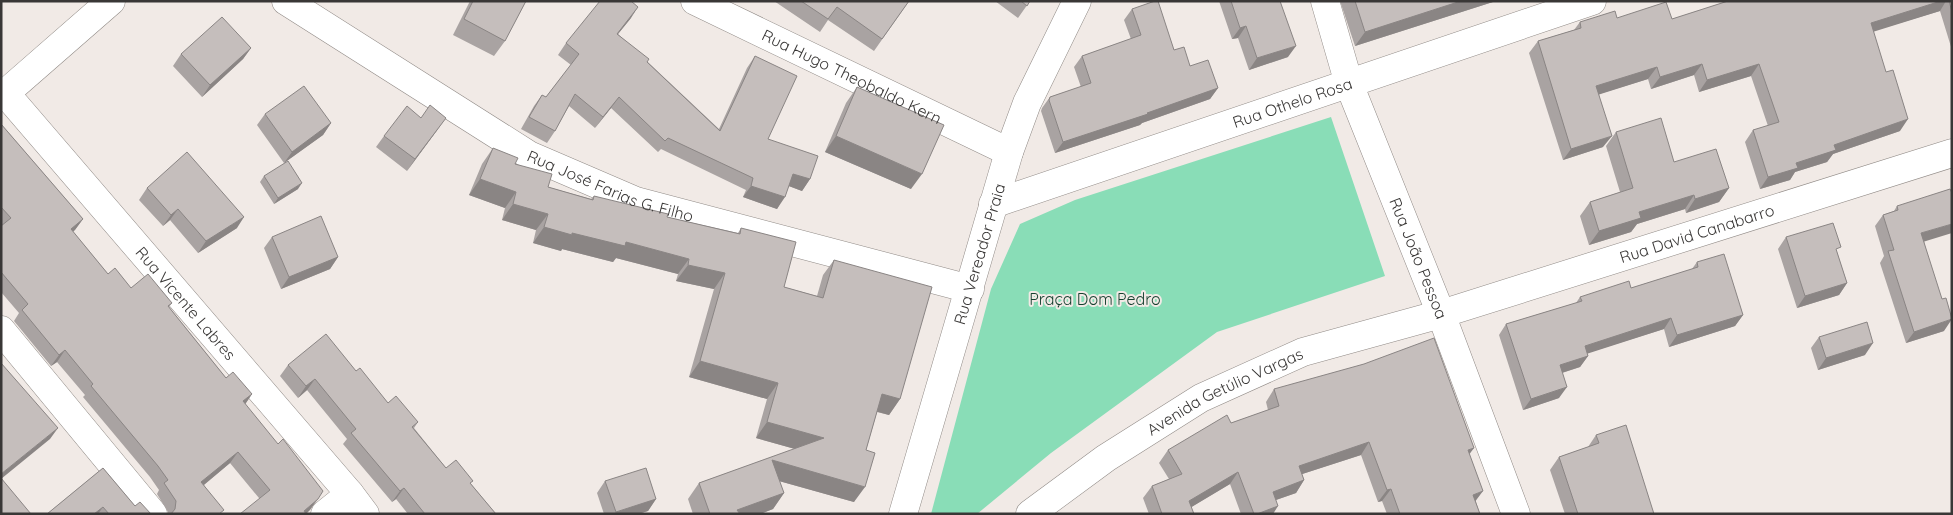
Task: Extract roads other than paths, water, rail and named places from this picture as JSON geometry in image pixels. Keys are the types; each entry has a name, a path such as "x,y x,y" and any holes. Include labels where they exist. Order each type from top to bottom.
{"street":[{"path":"3,96 111,1"},
{"name":"Rua José Farias G. Filho","path":"286,1 529,155 636,201 970,289"},
{"name":"Rua Hugo Theobaldo Kern","path":"694,1 741,10 1009,152"},
{"name":"Rua Vereador Praia","path":"903,514 1009,152 1027,104 1077,1"},
{"name":"Rua João Pessoa","path":"1325,1 1349,84 1441,314 1516,514"},
{"name":"Rua Othelo Rosa","path":"993,204 1592,1"},
{"name":"Rua Vicente Labres","path":"3,96 358,504"},
{"name":"Rua David Canabarro","path":"1441,314 1952,153"},
{"name":"Avenida Getúlio Vargas","path":"1030,514 1106,458 1201,398 1303,352 1441,314"},
{"path":"1,330 154,514"},
{"path":"325,514 358,504"}],"park label":[{"name":"Praça Dom Pedro","path":"1095,299"}]}
